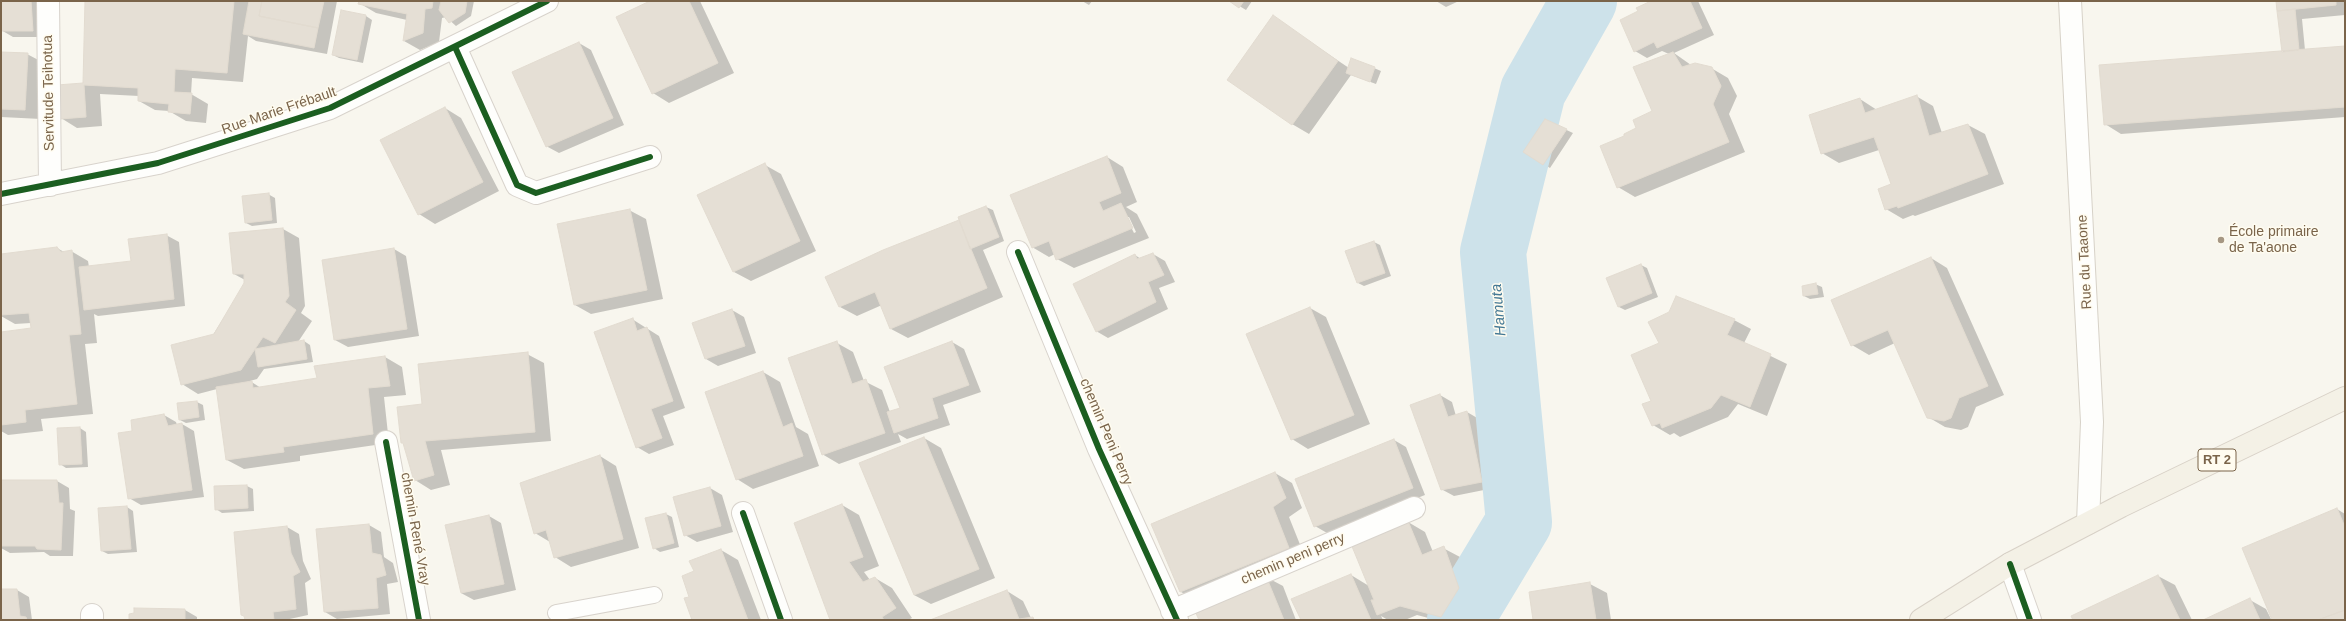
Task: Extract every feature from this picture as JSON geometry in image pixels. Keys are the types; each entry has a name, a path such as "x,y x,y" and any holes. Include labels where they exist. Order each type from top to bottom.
{"main road":[{"name":"RT 2","path":"1922,620 2010,564 2088,522 2345,398"}],"street":[{"name":"Servitude Teihotua","path":"48,1 50,185"},
{"name":"Rue Marie Frébault","path":"1,194 158,163 330,108 455,47 521,8 547,1"},
{"name":"Rue du Taaone","path":"2070,1 2092,422 2088,522"},
{"path":"455,47 517,185 536,193 650,157"},
{"name":"chemin Peni Perry","path":"1018,252 1099,449 1174,615"},
{"name":"chemin René Vray","path":"386,442 419,620"},
{"name":"chemin peni perry","path":"1174,615 1414,508"},
{"path":"744,513 781,620"},
{"path":"2010,564 2030,620"}],"lane":[{"path":"556,613 654,595"}],"building":[{"path":"1,1 31,1 33,31 1,31"},
{"path":"85,1 234,1 227,73 175,69 174,92 192,93 190,114 168,112 169,104 138,101 138,88 84,85 86,117 60,119 57,85 83,83"},
{"path":"249,1 262,1 259,16 318,28 314,48 243,34"},
{"path":"262,1 324,1 318,28 259,16"},
{"path":"359,1 433,1 432,8 425,9 423,33 403,41 407,14 358,4"},
{"path":"441,1 467,1 465,13 449,23 439,10"},
{"path":"650,1 689,1 718,63 652,94 616,17"},
{"path":"1229,1 1244,1 1239,8"},
{"path":"1651,1 1690,1 1702,28 1657,48 1654,42 1634,52 1620,20 1638,11 1636,8"},
{"path":"2276,1 2336,1 2336,5 2277,11"},
{"path":"2295,9 2299,50 2282,52 2277,11"},
{"path":"341,10 366,15 357,60 332,55"},
{"path":"1273,15 1338,61 1292,125 1227,80"},
{"path":"579,42 613,118 546,147 512,72"},
{"path":"2345,46 2345,107 2104,125 2099,65"},
{"path":"1,52 28,53 25,110 1,109"},
{"path":"1673,52 1682,67 1695,63 1712,67 1721,86 1713,104 1729,142 1617,188 1600,146 1624,136 1624,134 1636,128 1633,120 1652,111 1633,67"},
{"path":"1351,58 1375,67 1370,82 1346,73"},
{"path":"1917,95 1929,136 1968,124 1988,174 1898,208 1897,206 1885,210 1878,189 1891,184 1874,137 1821,154 1809,115 1860,98 1865,113"},
{"path":"445,107 483,182 418,215 380,140"},
{"path":"1545,119 1567,129 1543,165 1523,152"},
{"path":"1107,156 1121,193 1099,202 1103,211 1121,203 1133,228 1056,260 1049,241 1032,248 1010,195"},
{"path":"765,163 800,241 733,272 697,195"},
{"path":"269,193 272,220 245,223 242,196"},
{"path":"986,206 999,237 970,249 958,217"},
{"path":"630,209 647,290 574,305 557,224"},
{"path":"959,220 987,288 890,329 875,292 839,307 825,277 883,250"},
{"path":"283,228 289,296 285,302 296,310 275,343 263,337 241,370 181,385 171,345 214,334 244,283 244,274 233,274 229,233"},
{"path":"167,234 174,299 84,310 79,267 131,261 128,239"},
{"path":"1374,241 1385,273 1357,283 1345,251"},
{"path":"57,247 61,252 72,250 81,334 69,335 77,404 25,410 26,422 1,425 1,332 31,328 29,313 1,315 1,254"},
{"path":"394,248 407,329 334,340 322,260"},
{"path":"1153,253 1164,275 1148,282 1156,302 1096,332 1073,284 1135,254 1137,259"},
{"path":"1931,257 1988,386 1959,398 1951,418 1944,421 1927,418 1888,330 1851,346 1831,300"},
{"path":"1641,264 1652,293 1618,307 1606,278"},
{"path":"1816,283 1818,294 1803,296 1802,286"},
{"path":"1676,296 1735,319 1727,335 1771,354 1750,407 1721,395 1711,408 1662,428 1660,423 1652,426 1642,404 1651,401 1631,355 1659,343 1648,322 1669,312"},
{"path":"1310,307 1354,415 1291,440 1246,334"},
{"path":"732,309 745,346 705,359 692,323"},
{"path":"633,318 637,331 647,327 673,401 651,409 662,438 636,448 594,332"},
{"path":"304,340 307,359 258,367 255,349"},
{"path":"837,341 852,384 866,379 885,433 822,455 788,358"},
{"path":"952,341 969,385 932,398 938,418 894,433 887,412 900,408 884,367"},
{"path":"528,352 535,432 425,441 434,475 414,481 403,443 401,443 397,407 422,404 418,364"},
{"path":"385,356 390,386 368,388 373,434 283,447 284,452 226,460 216,387 252,381 253,388 317,378 314,366"},
{"path":"763,371 783,427 792,423 803,456 736,480 705,392"},
{"path":"1440,394 1448,417 1467,411 1482,482 1441,490 1410,405"},
{"path":"197,401 199,417 179,420 177,403"},
{"path":"164,414 168,426 182,423 192,490 128,499 118,433 132,431 131,420"},
{"path":"80,427 82,464 59,465 57,428"},
{"path":"924,437 979,569 914,595 859,463"},
{"path":"1394,439 1413,488 1314,527 1295,479"},
{"path":"600,455 623,539 554,558 546,530 534,534 520,483"},
{"path":"1275,472 1286,498 1273,507 1289,548 1180,592 1151,524"},
{"path":"1,480 57,480 59,503 63,503 61,550 37,549 35,546 1,546"},
{"path":"247,485 248,508 215,510 214,486"},
{"path":"710,487 721,526 684,536 673,497"},
{"path":"842,504 863,557 849,562 863,582 875,577 896,608 882,617 884,620 830,620 794,523"},
{"path":"127,506 131,549 101,551 98,508"},
{"path":"2337,508 2345,527 2345,610 2318,620 2272,620 2242,548"},
{"path":"666,513 674,543 653,549 645,518"},
{"path":"489,515 504,584 461,593 445,525"},
{"path":"1408,521 1422,555 1444,546 1459,588 1441,617 1400,606 1377,615 1371,600 1374,600 1351,544"},
{"path":"369,524 372,553 381,555 386,575 376,578 378,608 324,612 316,529"},
{"path":"287,526 291,553 300,572 293,576 296,609 273,612 274,620 245,620 244,616 241,615 234,532"},
{"path":"721,549 748,620 692,620 684,598 689,597 682,576 694,571 689,561"},
{"path":"1351,574 1371,620 1301,620 1291,599"},
{"path":"2158,575 2180,620 2073,620 2071,616"},
{"path":"1266,576 1284,620 1199,620 1193,607"},
{"path":"1590,582 1596,620 1533,620 1529,592"},
{"path":"1,589 17,589 20,616 26,617 27,620 1,620"},
{"path":"1007,590 1019,619 1033,617 1034,620 930,620"},
{"path":"2250,598 2260,620 2203,620"},
{"path":"134,608 185,609 185,620 129,620 129,614 134,613"},
{"path":"2345,610 2345,620 2320,619"}],"waterway":[{"name":"Hamuta","path":"1460,620 1519,522 1493,252 1533,91 1584,1"}],"cycle path":[{"path":"1,194 158,163 330,108 547,1"},
{"path":"455,47 517,185 536,193 650,157"},
{"path":"1018,252 1099,449 1177,620"},
{"path":"386,442 419,620"},
{"path":"743,513 781,620"},
{"path":"2010,564 2030,620"}],"place":[{"name":"École primaire de Ta'aone","path":"2221,240"}]}
